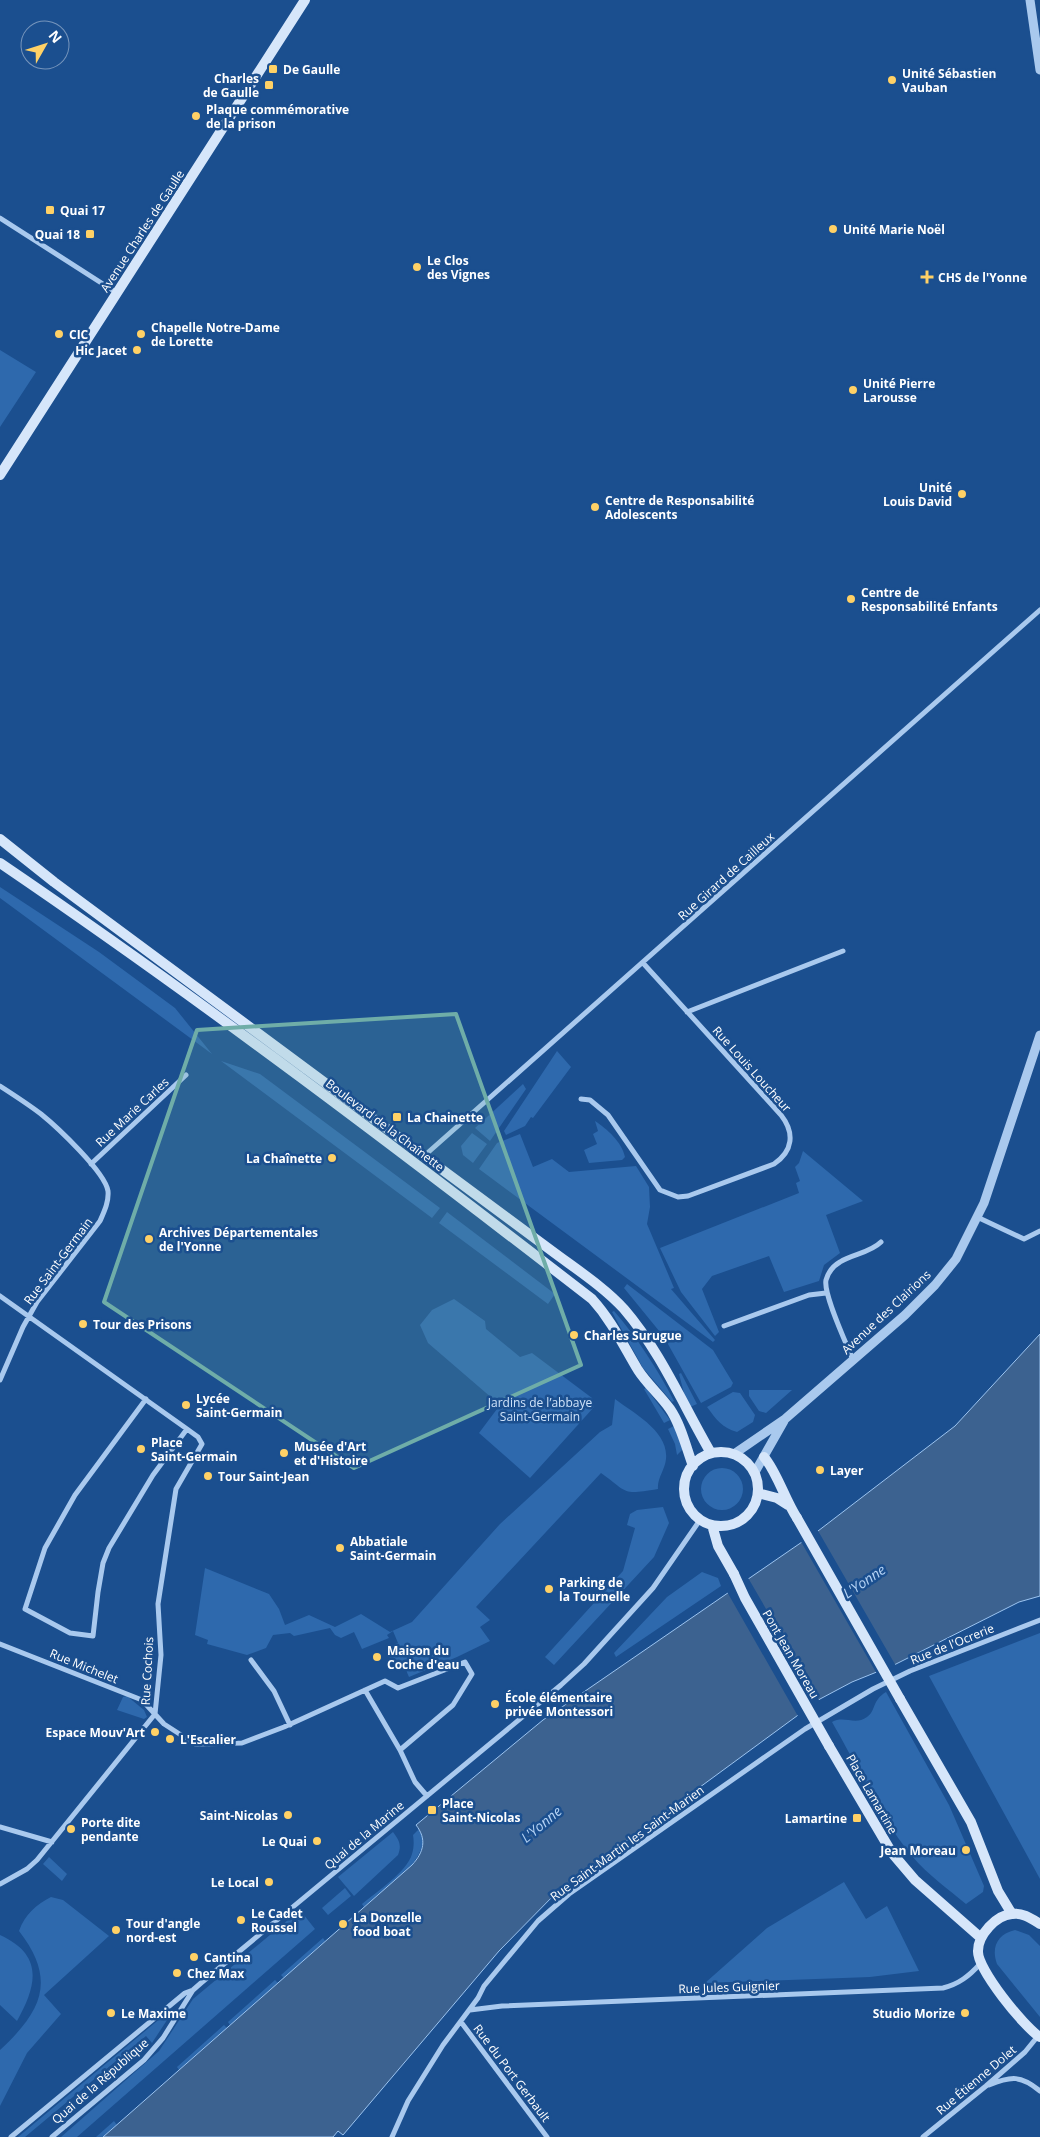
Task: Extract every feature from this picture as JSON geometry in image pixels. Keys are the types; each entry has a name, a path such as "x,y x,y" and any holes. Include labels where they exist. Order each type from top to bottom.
{"main road":[{"name":"Avenue Charles de Gaulle","path":"0,475 305,0"},
{"path":"0,839 54,882 552,1251 623,1308 648,1340 711,1453"},
{"name":"Boulevard de la Chaînette","path":"0,863 105,934 207,1008 592,1299 618,1332 639,1371 670,1408 676,1419 692,1466"},
{"path":"711,1453 734,1454 749,1464 755,1472 758,1482 756,1504 742,1520 728,1525 712,1525 700,1520 689,1508 684,1492 686,1478 692,1466 701,1458 711,1453"},
{"path":"764,1457 769,1463 788,1506 797,1518 971,1822 998,1891 1012,1914"},
{"path":"758,1494 778,1498 788,1506"},
{"name":"Pont Jean Moreau","path":"712,1525 718,1546 745,1598 829,1746"},
{"name":"Place Lamartine","path":"829,1746 892,1853 914,1880 981,1938"},
{"path":"1039,2036 1026,2025 980,1964 978,1951 981,1938 988,1927 999,1918 1012,1914 1026,1916 1040,1924"}],"street":[{"path":"1030,0 1040,70"},
{"path":"0,218 117,292"},
{"name":"Rue Girard de Cailleux","path":"424,1156 1040,610"},
{"path":"687,1012 843,950"},
{"name":"Rue Louis Loucheur","path":"582,1099 590,1100 608,1115 660,1190 668,1195 688,1196 774,1164 782,1158 789,1147 791,1135 788,1124 642,963"},
{"name":"Avenue des Clairions","path":"734,1454 785,1419 936,1286 956,1258 984,1203 1040,1035"},
{"name":"Rue Marie Carles","path":"91,1164 186,1075"},
{"name":"Rue Saint-Germain","path":"0,1086 41,1115 91,1164 102,1177 108,1192 106,1207 92,1232 37,1302 0,1380"},
{"path":"978,1217 1024,1238 1040,1231"},
{"path":"853,1360 826,1293 826,1280 832,1268 840,1262 876,1247 880,1242"},
{"path":"724,1326 809,1295 826,1293"},
{"path":"0,1296 146,1399 187,1429 153,1475 109,1548 103,1563 93,1636 70,1634 24,1609 45,1548 75,1495 146,1399"},
{"name":"Avenue des Clairions","path":"755,1472 785,1419"},
{"name":"Rue Cochois","path":"0,1884 27,1869 52,1842 155,1714 160,1655 158,1604 176,1489 202,1444 198,1437 187,1429"},
{"name":"Quai de la Marine","path":"11,2137 185,1993 193,1990 535,1708 584,1664 653,1588 700,1520"},
{"name":"Rue de l'Ocrerie","path":"873,1689 921,1667 1040,1620"},
{"name":"Rue Michelet","path":"0,1644 142,1700 164,1724 195,1744 242,1743 290,1724"},
{"path":"251,1660 274,1691 290,1724 385,1681 398,1688 465,1662 472,1674 453,1705 400,1750"},
{"name":"Rue Saint-Martin les Saint-Marien","path":"392,2137 408,2101 470,2010 484,1986 538,1921 569,1894 805,1730 873,1689"},
{"path":"365,1690 400,1750 415,1782 427,1796"},
{"path":"0,1827 52,1842"},
{"name":"Rue Jules Guignier","path":"470,2010 502,2006 943,1988 955,1985 967,1977 980,1964"},
{"name":"Quai de la République","path":"52,2137 144,2060 163,2038 193,1990"},
{"name":"Rue du Port Gerbault","path":"461,2022 547,2137"},
{"name":"Rue Étienne Dolet","path":"923,2137 986,2086 1025,2052 1039,2036"},
{"path":"986,2086 1006,2078 1018,2078 1033,2084 1040,2091"}],"highlighted area":[{"path":"456,1014 581,1365 354,1468 104,1302 197,1030"}],"green space":[{"path":"0,350 36,372 0,427"},
{"path":"0,887 99,952 175,1008 212,1054 0,898"},
{"path":"557,1051 571,1067 533,1118 531,1117 525,1126 506,1135 504,1131"},
{"path":"221,1061 260,1074 440,1208 432,1218"},
{"path":"523,1084 526,1089 490,1141 475,1128"},
{"path":"595,1121 609,1132 621,1146 625,1157 622,1160 589,1163 584,1150 597,1144 593,1134 598,1131"},
{"path":"472,1133 487,1144 473,1163 463,1155 461,1146"},
{"path":"520,1134 533,1167 552,1159 569,1172 636,1166 649,1187 650,1207 647,1224 674,1288 671,1289 715,1340 713,1342 479,1169 497,1143"},
{"path":"803,1151 863,1201 826,1215 840,1253 824,1265 819,1281 784,1292 769,1256 712,1276 702,1289 719,1332 715,1336 681,1292 660,1248 799,1193 796,1183 800,1181 795,1167 799,1163"},
{"path":"447,1212 555,1294 548,1304 439,1223"},
{"path":"627,1284 713,1350 733,1383 731,1387 701,1403 664,1337 624,1288"},
{"name":"Jardins de l’abbaye Saint-Germain","path":"454,1299 485,1321 486,1329 520,1357 532,1353 592,1398 594,1407 530,1478 479,1433 500,1405 428,1343 420,1325 432,1310"},
{"path":"614,1311 647,1354 674,1401 672,1402 643,1368 612,1312"},
{"path":"681,1373 697,1404 690,1407 685,1397 679,1374"},
{"path":"646,1388 670,1420 664,1423 644,1389"},
{"path":"749,1390 792,1390 766,1413 759,1411 749,1396"},
{"path":"733,1392 740,1393 755,1415 753,1422 737,1432 723,1425 707,1407"},
{"path":"615,1399 640,1417 656,1431 662,1440 666,1459 658,1489 637,1492 626,1491 601,1473 476,1607 490,1620 480,1627 490,1641 409,1677 402,1661 392,1664 388,1653 397,1649 395,1644 398,1643 393,1631 387,1635 389,1638 362,1649 354,1632 341,1638 335,1635 330,1628 294,1636 290,1633 273,1635 266,1648 247,1655 207,1644 208,1640 195,1635 205,1568 269,1594 279,1609 285,1625 309,1615 335,1627 361,1614 390,1632 412,1622 500,1524 600,1432 612,1425"},
{"path":"674,1426 683,1449 677,1455 675,1444 668,1429"},
{"path":"722,1468 737,1474 743,1489 737,1504 722,1510 707,1504 701,1489 707,1474"},
{"path":"663,1507 669,1523 654,1557 554,1665 545,1657 623,1571 635,1528 627,1525 630,1514 637,1510"},
{"path":"702,1572 718,1578 721,1586 616,1657 614,1653 667,1597"},
{"path":"1040,1633 1040,1879 929,1676"},
{"path":"886,1692 949,1805 984,1886 983,1892 966,1904 925,1869 900,1841 879,1808 832,1722 836,1720 863,1720 870,1715 878,1698"},
{"path":"127,1696 144,1710 147,1717 144,1719 117,1710 123,1697"},
{"path":"419,1829 423,1839 421,1850 414,1862 394,1883 364,1907 362,1904 398,1875 409,1861 413,1849 413,1835"},
{"path":"393,1832 399,1843 398,1855 354,1896 338,1877"},
{"path":"49,1857 67,1874 62,1881 43,1864"},
{"path":"844,1882 866,1919 887,1906 919,1971 870,1977 705,1983 767,1928"},
{"path":"345,1888 351,1896 328,1915 322,1908"},
{"path":"51,1897 63,1900 109,1936 44,1995 61,2014 27,2053 0,2106 0,2050 26,2022 40,1994 41,1980 38,1965 31,1949 19,1931 24,1920 32,1911"},
{"path":"300,1910 315,1929 77,2137 61,2137 159,2051 193,1999"},
{"path":"1015,1930 1029,1935 1040,1946 1040,2017 997,1964 995,1958 997,1942 1004,1935"},
{"path":"0,1935 14,1943 24,1952 33,1972 29,1995 17,2021 0,2005"},
{"path":"323,1938 325,1941 284,1978 281,1975"},
{"path":"275,1980 278,1983 230,2025 228,2022"},
{"path":"168,2012 171,2014 152,2043 146,2036 25,2137 18,2137"},
{"path":"224,2025 227,2028 179,2070 177,2067"},
{"path":"114,2121 117,2125 103,2137 96,2137"}],"water":[{"name":"L'Yonne","path":"1040,1334 1040,1596 1019,1602 894,1665 852,1682 820,1699 557,1892 499,1951 343,2135 338,2131 333,2137 103,2137 412,1865 423,1845 422,1835 416,1825 543,1720 818,1531 955,1426"}],"pier":[{"path":"817,1529 896,1666 877,1674 800,1540"},
{"path":"747,1576 820,1702 799,1718 726,1590"}],"place":[{"name":"De Gaulle","path":"273,69"},
{"name":"Unité Sébastien Vauban","path":"892,80"},
{"name":"Charles de Gaulle","path":"269,85"},
{"name":"Plaque commémorative de la prison","path":"196,116"},
{"name":"Quai 17","path":"50,210"},
{"name":"Unité Marie Noël","path":"833,229"},
{"name":"Quai 18","path":"90,234"},
{"name":"Le Clos des Vignes","path":"417,267"},
{"name":"CHS de l'Yonne","path":"927,277"},
{"name":"CIC","path":"59,334"},
{"name":"Chapelle Notre-Dame de Lorette","path":"141,334"},
{"name":"Hic Jacet","path":"137,350"},
{"name":"Unité Pierre Larousse","path":"853,390"},
{"name":"Unité Louis David","path":"962,494"},
{"name":"Centre de Responsabilité Adolescents","path":"595,507"},
{"name":"Centre de Responsabilité Enfants","path":"851,599"},
{"name":"La Chainette","path":"397,1117"},
{"name":"La Chaînette","path":"332,1158"},
{"name":"Archives Départementales de l'Yonne","path":"149,1239"},
{"name":"Tour des Prisons","path":"83,1324"},
{"name":"Charles Surugue","path":"574,1335"},
{"name":"Lycée Saint-Germain","path":"186,1405"},
{"name":"Place Saint-Germain","path":"141,1449"},
{"name":"Musée d'Art et d'Histoire","path":"284,1453"},
{"name":"Layer","path":"820,1470"},
{"name":"Tour Saint-Jean","path":"208,1476"},
{"name":"Abbatiale Saint-Germain","path":"340,1548"},
{"name":"Parking de la Tournelle","path":"549,1589"},
{"name":"Maison du Coche d'eau","path":"377,1657"},
{"name":"École élémentaire privée Montessori","path":"495,1704"},
{"name":"Espace Mouv'Art","path":"155,1732"},
{"name":"L'Escalier","path":"170,1739"},
{"name":"Place Saint-Nicolas","path":"432,1810"},
{"name":"Saint-Nicolas","path":"288,1815"},
{"name":"Lamartine","path":"857,1818"},
{"name":"Porte dite pendante","path":"71,1829"},
{"name":"Le Quai","path":"317,1841"},
{"name":"Jean Moreau","path":"966,1850"},
{"name":"Le Local","path":"269,1882"},
{"name":"Le Cadet Roussel","path":"241,1920"},
{"name":"La Donzelle food boat","path":"343,1924"},
{"name":"Tour d'angle nord-est","path":"116,1930"},
{"name":"Cantina","path":"194,1957"},
{"name":"Chez Max","path":"177,1973"},
{"name":"Le Maxime","path":"111,2013"},
{"name":"Studio Morize","path":"965,2013"}]}
